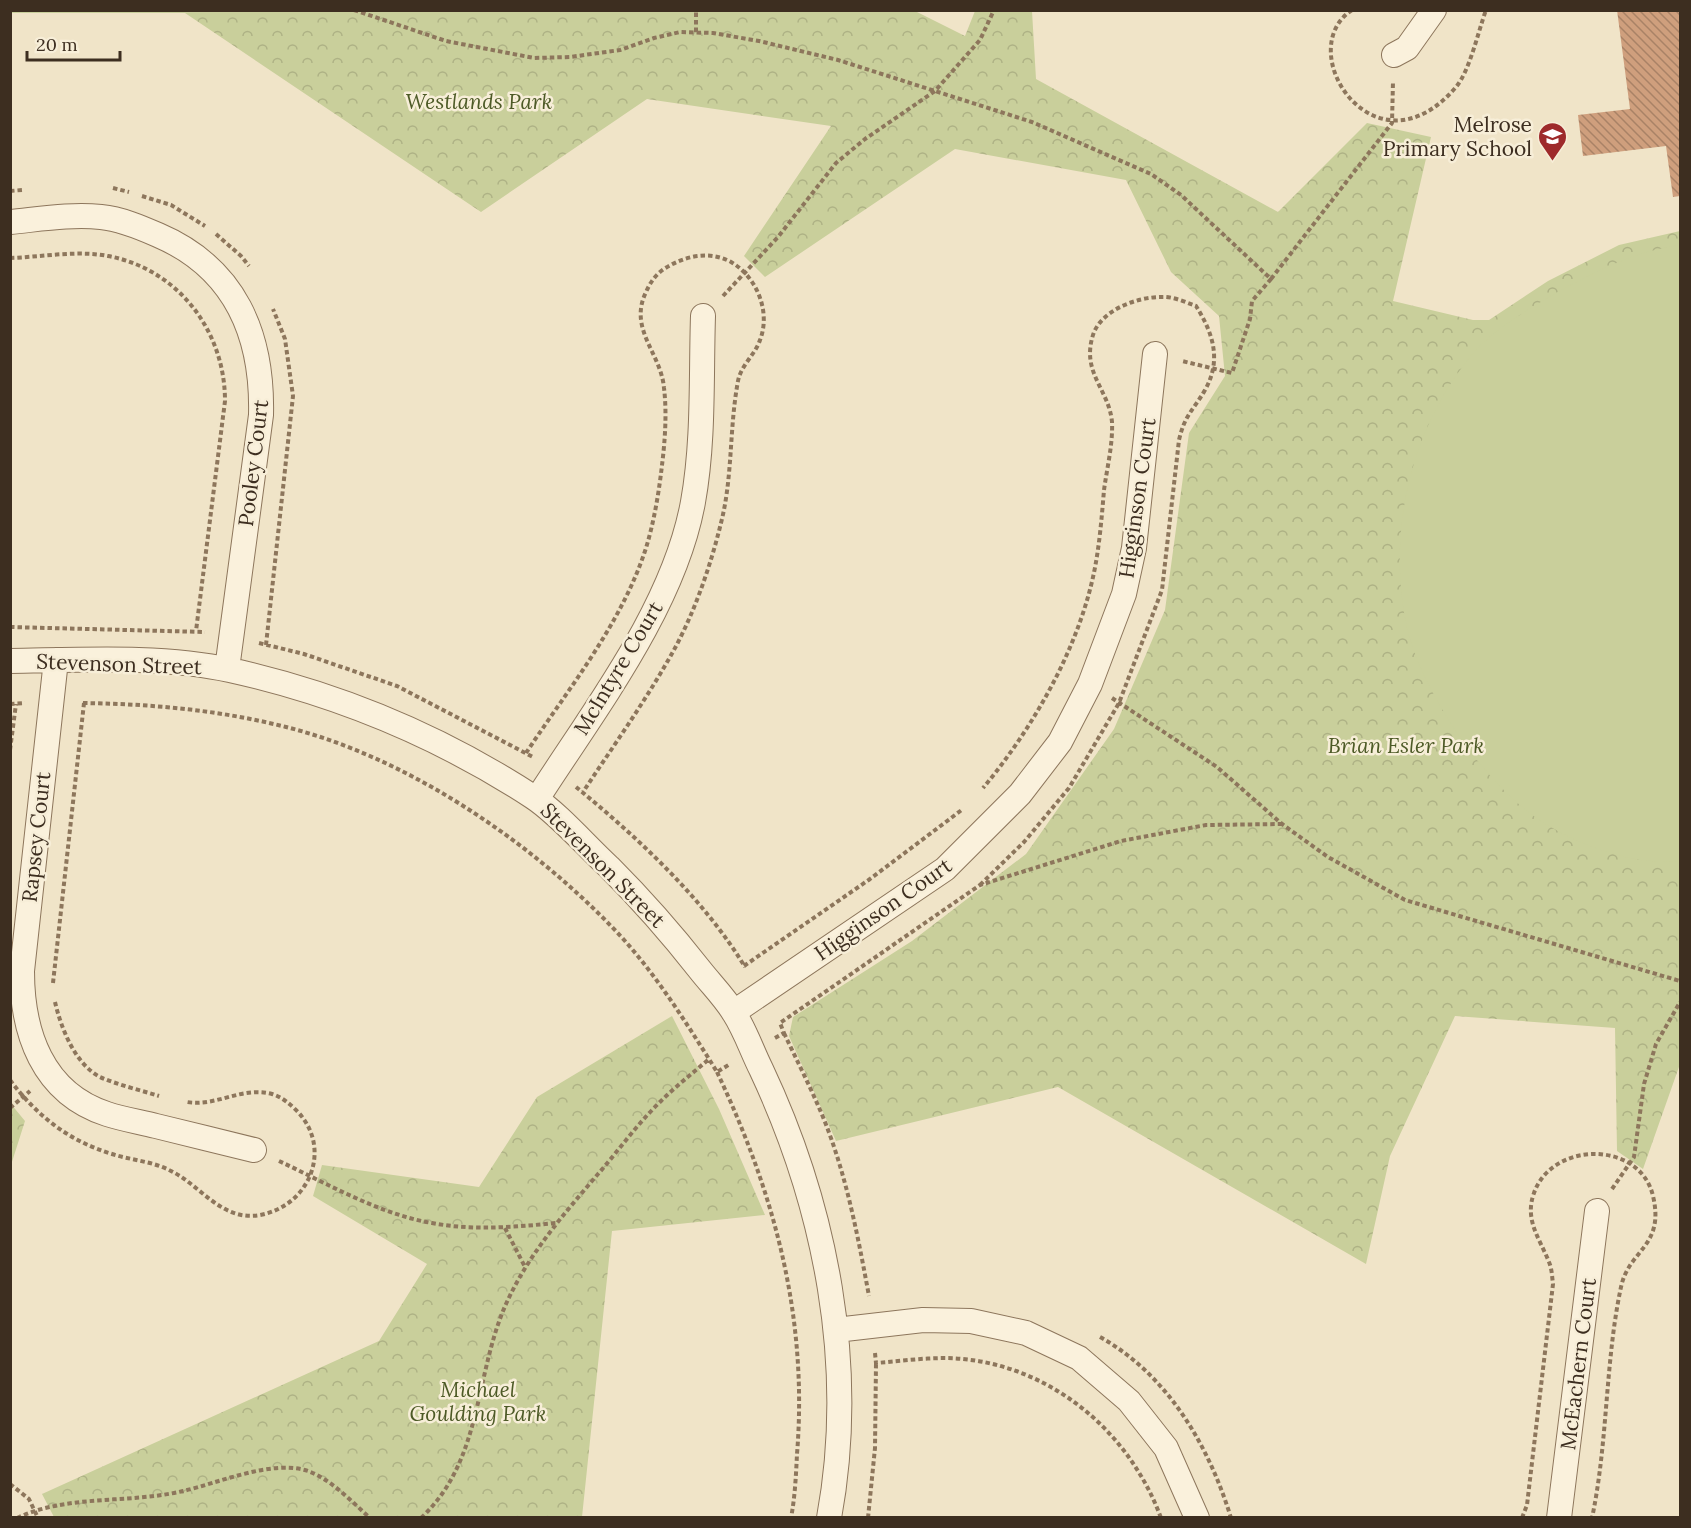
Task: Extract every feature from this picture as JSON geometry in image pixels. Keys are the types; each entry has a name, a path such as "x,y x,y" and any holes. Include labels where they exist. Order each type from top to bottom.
{"street":[{"path":"1395,55 1407,48 1434,10"},
{"name":"Pooley Court","path":"10,222 67,216 94,217 139,226 172,241 200,258 222,280 237,302 250,329 258,356 262,384 261,415 227,669"},
{"name":"McIntyre Court","path":"537,799 648,626 668,584 682,546 693,504 699,464 703,315"},
{"name":"Higginson Court","path":"734,1012 945,869 1020,794 1060,742 1090,684 1117,615 1134,548 1155,354"},
{"name":"Rapsey Court","path":"56,660 22,971 22,1005 29,1036 41,1060 79,1101 105,1114 254,1149"},
{"name":"Stevenson Street","path":"10,661 150,661 227,669 370,711 454,752 537,799 650,906 734,1012 782,1115 807,1184 823,1251 836,1330 839,1392 837,1450 829,1518"},
{"name":"McEachern Court","path":"1559,1518 1597,1211"},
{"path":"836,1330 923,1320 971,1321 1026,1334 1079,1358 1129,1401 1166,1448 1197,1518"}],"path":[{"path":"354,10 446,41 534,58 570,57 620,50 654,38 696,32 770,44 838,60 1032,122 1151,174 1181,195 1271,279"},
{"path":"369,10 372,17"},
{"path":"696,10 696,32"},
{"path":"703,315 748,272 836,164 865,139 935,92 980,40 994,10"},
{"path":"1155,354 1232,373 1250,319 1252,301 1392,123 1395,55"},
{"path":"109,188 130,192"},
{"path":"10,191 34,189"},
{"path":"141,195 171,205 191,216 241,256 252,272"},
{"path":"10,258 88,254 108,256 142,267 169,283 188,300 210,332 225,378 225,401 196,631"},
{"path":"868,1296 857,1227 838,1161 824,1121 780,1023 980,885 1024,842 1069,789 1119,703 1162,590 1179,440 1184,419 1205,390 1214,369 1215,351 1210,331 1196,306 1162,297 1127,304 1113,311 1093,334 1090,362 1112,422 1096,564 1085,603 1066,654 1040,708 1006,760 980,792"},
{"path":"266,645 293,396 285,339 268,300"},
{"path":"1090,684 1217,767 1282,824 1328,857 1405,900 1680,981"},
{"path":"84,703 54,970 55,1004 70,1043 88,1068 100,1076 162,1097"},
{"path":"10,750 13,704 84,703 168,706 288,727 414,777 493,824 560,878 613,928 673,1000 717,1072 770,1201 792,1297 801,1381 800,1425 791,1518"},
{"path":"744,966 870,879 966,806"},
{"path":"980,885 1121,841 1206,825 1282,824"},
{"path":"1597,1211 1634,1157 1644,1084 1656,1044 1680,1002"},
{"path":"717,1072 784,1034"},
{"path":"421,1518 451,1481 466,1448 505,1306 525,1267 556,1223 660,1102 709,1059"},
{"path":"10,1080 36,1111 70,1137 112,1154 168,1169 228,1212 257,1216 272,1212 295,1199 311,1176 314,1156 313,1138 305,1119 281,1097 255,1091 223,1100 182,1102"},
{"path":"254,1149 391,1212 430,1223 462,1227 506,1228 556,1223"},
{"path":"506,1228 525,1267"},
{"path":"868,1518 875,1448 876,1363"},
{"path":"17,1518 34,1510 181,1492 266,1469 285,1468 307,1471 330,1482 370,1518"},
{"path":"10,1484 29,1498 38,1518"}],"green space":[{"name":"Brian Esler Park","path":"913,10 965,36 975,11 1032,11 1036,79 1278,212 1367,123 1431,137 1393,301 1473,320 1489,320 1548,281 1619,245 1680,231 1680,1064 1643,1169 1617,1151 1615,1028 1455,1016 1390,1156 1366,1264 1058,1087 836,1141 789,1036 793,1017 912,941 1026,854 1114,729 1165,610 1189,433 1225,376 1219,316 1171,272 1126,180 955,149 765,277 744,256 831,126 647,99 481,212 185,13 11,13 10,11"},
{"path":"1680,245 1680,862 1635,859 1580,842 1559,832 1525,810 1492,777 1464,743 1446,716 1417,658 1407,628 1401,592 1400,555 1402,518 1409,482 1420,446 1434,412 1453,380 1475,351 1517,316 1579,281 1607,267 1649,251"},
{"name":"Michael Goulding Park","path":"672,1016 719,1109 765,1215 612,1231 582,1517 54,1517 42,1494 379,1341 427,1264 313,1196 322,1165 479,1187 537,1097"},
{"path":"11,1104 25,1121 11,1165"}],"building":[{"path":"1617,10 1680,10 1680,196 1673,197 1666,146 1583,156 1578,115 1630,109"}],"place":[{"name":"Melrose Primary School","path":"1553,162"}],"park label":[{"name":"Westlands Park","path":"479,101"}]}
